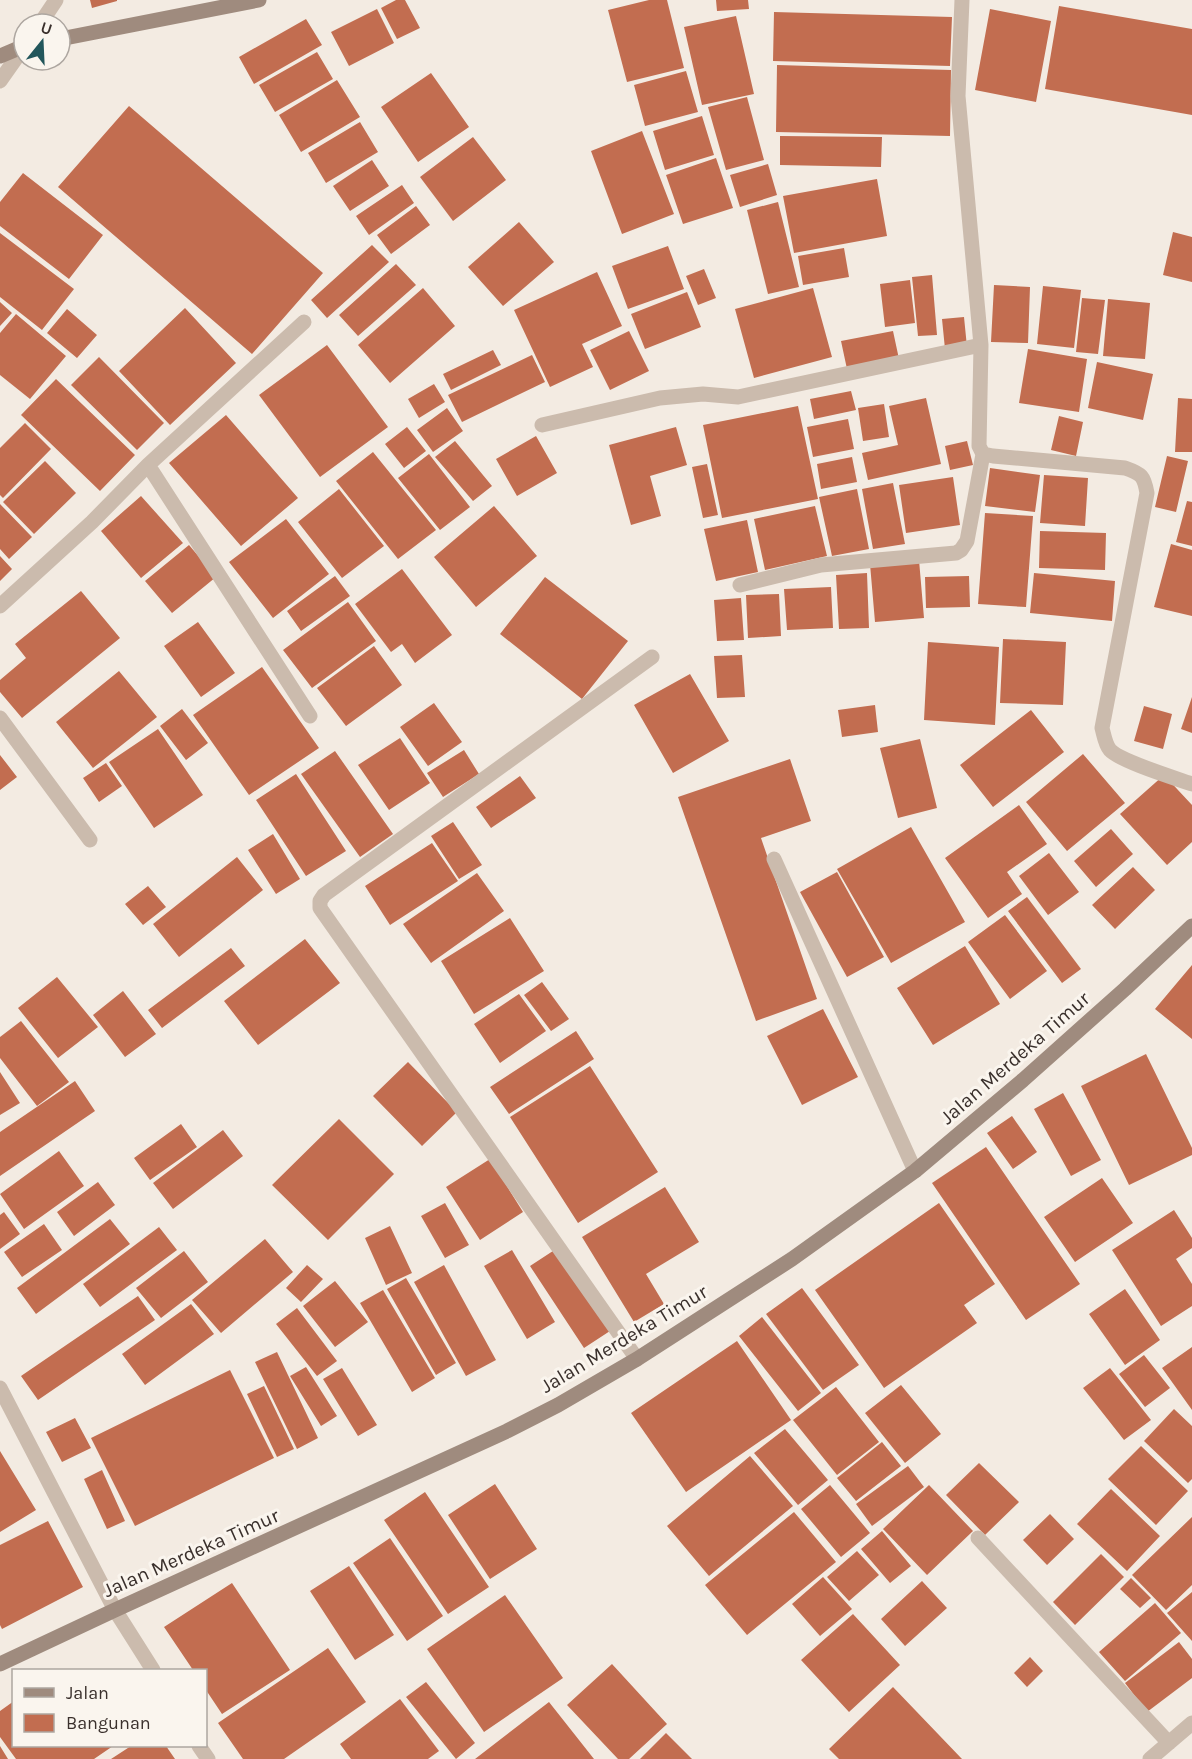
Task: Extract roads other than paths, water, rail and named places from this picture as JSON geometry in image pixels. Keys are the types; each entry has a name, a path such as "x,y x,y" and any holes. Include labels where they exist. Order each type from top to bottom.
{"main road":[{"path":"72,37 259,0"},
{"name":"Jalan Merdeka Timur","path":"0,1664 507,1431 638,1359 792,1259 915,1171 1125,989 1192,926"}],"street":[{"path":"740,585 821,565 956,553 967,541 983,454 979,446 981,345 958,96 962,0"},
{"path":"0,81 12,64"},
{"path":"0,606 303,322"},
{"path":"542,425 660,398 703,394 738,397 981,345"},
{"path":"983,454 1125,468 1138,472 1144,479 1147,493 1102,728 1105,741 1111,751 1122,758 1192,784"},
{"path":"148,465 310,716"},
{"path":"638,1359 320,908 320,901 324,895 652,657"},
{"path":"0,718 90,840"},
{"path":"774,859 915,1171"},
{"path":"0,1388 115,1610 152,1669"},
{"path":"978,1538 1169,1743"},
{"path":"1150,1759 1192,1723"}]}
